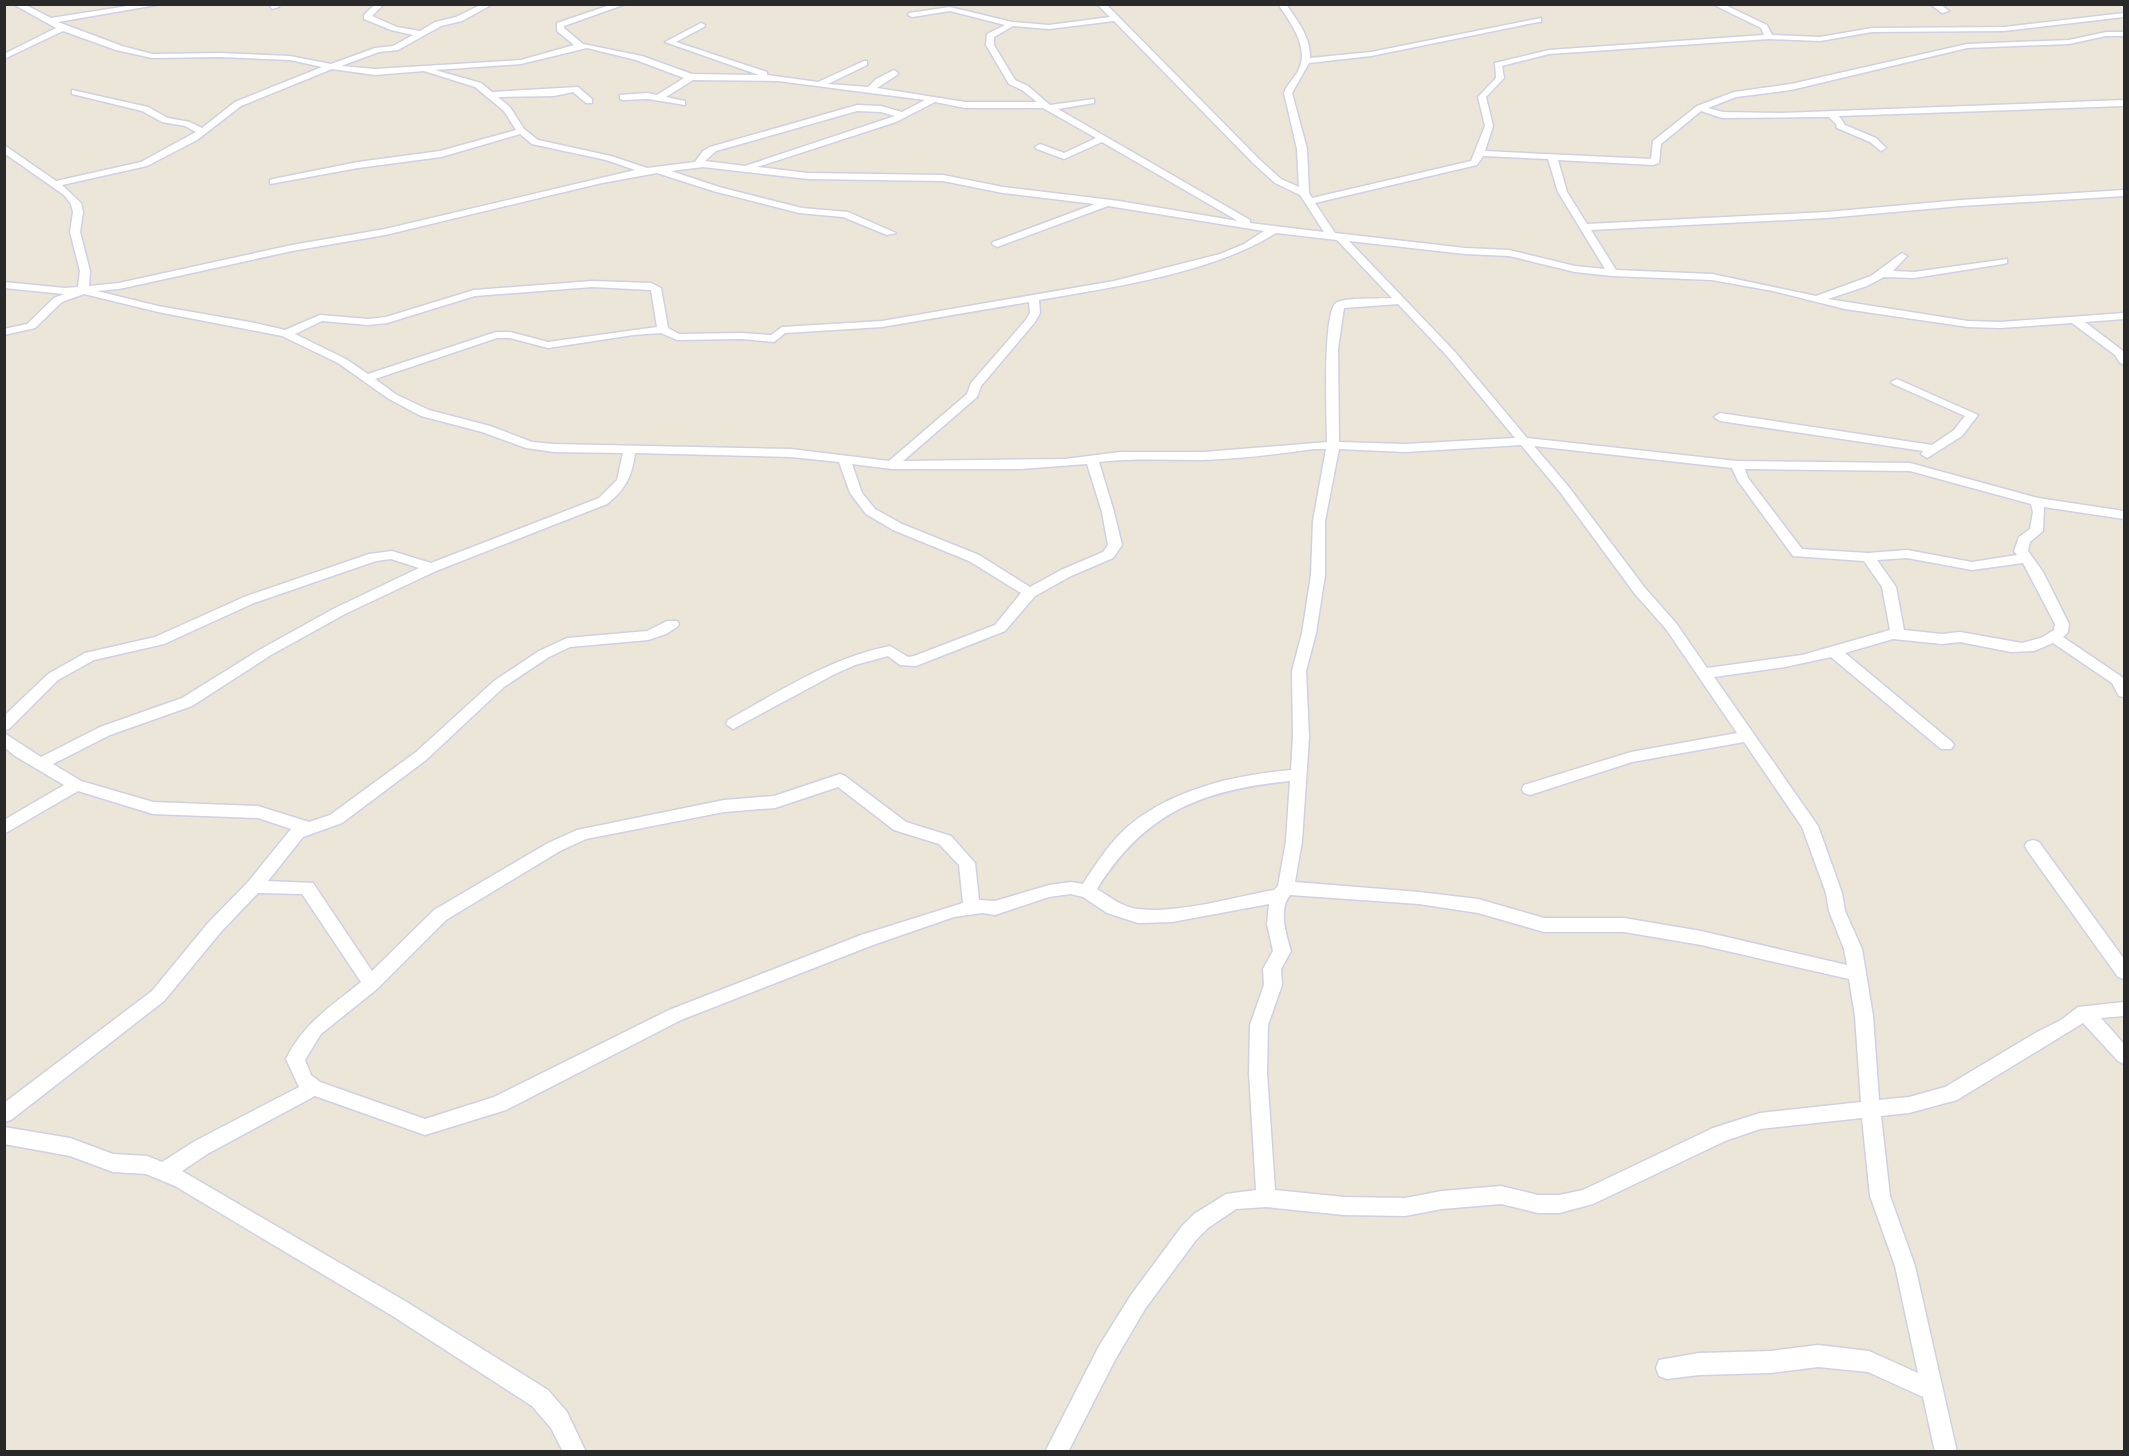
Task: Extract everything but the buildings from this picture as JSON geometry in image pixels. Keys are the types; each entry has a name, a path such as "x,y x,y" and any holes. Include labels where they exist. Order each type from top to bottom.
{"street":[{"path":"4,8 15,4 62,28 119,48 152,56 290,58 358,71 521,62 580,46 639,58 691,77 778,78"},
{"path":"50,21 159,4"},
{"path":"380,4 367,16 385,27 409,33 423,33"},
{"path":"54,184 144,164 165,155 238,104 332,66 378,50 395,48 438,24 459,19 489,4"},
{"path":"580,46 560,29 560,25 622,4"},
{"path":"1101,4 1257,162 1278,181 1307,197 1336,236 1402,301 1451,354 1525,441 1588,519 1605,546 1640,591 1671,626 1702,673 1749,736 1782,789 1810,825 1824,873 1834,893 1837,911 1852,949 1864,1016 1880,1196 1905,1266 1946,1452"},
{"path":"1282,4 1303,37 1304,67 1288,93 1302,149 1307,197"},
{"path":"1716,4 1764,27 1769,37"},
{"path":"1934,4 1945,11"},
{"path":"586,5 598,12"},
{"path":"912,15 950,9 1012,24 1049,27 1114,19"},
{"path":"1307,197 1470,164 1477,160 1489,126 1482,97 1500,78 1498,65 1549,52 1769,37 1820,39 1872,30 2004,30 2124,15"},
{"path":"1304,61 1371,54 1538,20"},
{"path":"1012,24 990,36 990,45 1012,82 1025,88 1048,106 1253,226"},
{"path":"701,25 669,42 778,78 818,85 871,89 970,105 1048,106 1091,101"},
{"path":"4,57 62,28"},
{"path":"1478,153 1553,159 1653,162 1656,161 1656,143 1700,108 1734,95 1803,84 1967,46 2069,42 2106,34 2124,34"},
{"path":"818,85 864,63"},
{"path":"422,69 450,79 478,85 507,109 521,131 535,142 608,158 647,171"},
{"path":"871,89 879,81 894,73"},
{"path":"659,98 691,77"},
{"path":"492,95 554,93 575,89 589,101"},
{"path":"75,92 145,109 165,120 187,124 202,131"},
{"path":"623,97 659,98 682,103"},
{"path":"743,168 875,127 933,100"},
{"path":"1700,108 1726,116 2124,103"},
{"path":"698,164 706,153 713,149 850,110 881,109 902,115"},
{"path":"1830,113 1841,123 1840,126 1873,140 1881,148"},
{"path":"273,182 358,165 441,154 521,131"},
{"path":"1040,147 1064,156 1104,138"},
{"path":"4,148 68,193 76,202 78,212 75,232 85,271 82,291"},
{"path":"1553,159 1553,171 1568,202 1612,273"},
{"path":"4,332 31,326 58,300 82,291 130,284 292,248 385,232 647,171 698,164 808,176 943,178 1003,190 1110,202 1275,229 1465,251 1509,253 1575,269 1612,273 1712,277 1890,314 1968,324 2000,325 2124,316"},
{"path":"659,170 716,189 802,211 845,214 891,233"},
{"path":"1584,227 1759,216 1814,216 1961,203 2124,193"},
{"path":"997,244 1110,202"},
{"path":"368,378 403,364 460,348 491,335 510,335 548,345 633,332 663,330 677,336 722,335 774,339 782,330 882,324 1114,284 1224,256 1248,246 1275,229"},
{"path":"1816,299 1882,274 1896,264 1902,256"},
{"path":"1882,274 1914,275 2003,261"},
{"path":"286,334 320,318 368,322 387,320 467,295 592,284 656,288 663,330"},
{"path":"4,285 82,291 158,309 286,334 342,361 393,397 425,413 486,429 530,445 629,451 791,453 892,465 1020,465 1120,456 1254,453 1314,445 1405,448 1525,441 1737,465 1910,467 2037,502 2124,515"},
{"path":"892,465 973,395 975,385 1030,322 1035,313 1034,298"},
{"path":"1266,1198 1258,1073 1259,1025 1273,985 1272,969 1282,951 1275,924 1294,840 1301,737 1299,671 1309,633 1318,575 1319,520 1328,483 1333,446 1332,348 1337,309 1346,303 1402,301"},
{"path":"2075,320 2120,353 2124,360"},
{"path":"1897,382 1972,415 1958,433 1910,467"},
{"path":"1720,417 1933,449"},
{"path":"42,763 105,731 187,702 266,652 340,610 431,568 603,501 619,489 626,474 629,451"},
{"path":"844,460 863,504 877,517 916,536 976,559 1030,593"},
{"path":"733,724 809,682 865,658 890,651 905,662 916,661 1000,628 1010,620 1019,601 1030,593 1108,555 1115,545 1108,512 1092,460"},
{"path":"1737,465 1742,478 1798,553 1868,557 1907,554 1972,566 2026,558"},
{"path":"1702,673 1742,669 1834,652 1860,642 1898,634 1945,639 1957,637 2004,648 2024,649 2054,637 2061,632 2062,624 2036,572 2021,550 2024,540 2036,531 2039,512 2037,502"},
{"path":"4,724 53,677 90,657 159,641 249,600 374,557 392,555 431,568"},
{"path":"1868,557 1889,588 1898,634"},
{"path":"4,738 20,752 76,785 153,808 258,812 306,827 322,826 373,793 421,756 499,684 544,654 567,644 648,635 672,624"},
{"path":"2054,637 2117,681 2124,692"},
{"path":"1834,652 1946,745"},
{"path":"1530,789 1631,757 1749,736"},
{"path":"1087,891 1106,861 1132,832 1161,811 1210,791 1270,777 1297,775"},
{"path":"972,908 968,862 945,840 900,826 840,780 775,802 724,806 583,834 554,847 440,915 371,984 315,1029 295,1059 304,1080 314,1088 425,1127 500,1104 675,1015 867,940 953,911 972,908 982,906 995,909 1049,891 1071,888 1087,891 1113,908 1138,916 1172,915 1282,892 1419,898 1478,906 1544,925 1624,925 1701,938 1857,974"},
{"path":"4,828 76,785"},
{"path":"4,1114 158,996 214,928 254,887 297,833 306,827"},
{"path":"2033,846 2124,972"},
{"path":"254,887 307,888 338,931 371,984"},
{"path":"1056,1452 1107,1353 1138,1302 1189,1233 1201,1221 1233,1200 1266,1198 1344,1206 1405,1207 1442,1200 1501,1195 1538,1204 1559,1204 1586,1198 1720,1134 1760,1121 1909,1105 1950,1094 2043,1037 2067,1025 2084,1012 2124,1009"},
{"path":"2084,1012 2124,1056"},
{"path":"165,1171 202,1147 314,1088"},
{"path":"4,1135 70,1147 113,1163 147,1165 165,1171 398,1308 540,1398 559,1420 575,1452"},
{"path":"1667,1368 1699,1364 1772,1362 1818,1356 1869,1362 1932,1390"}]}
